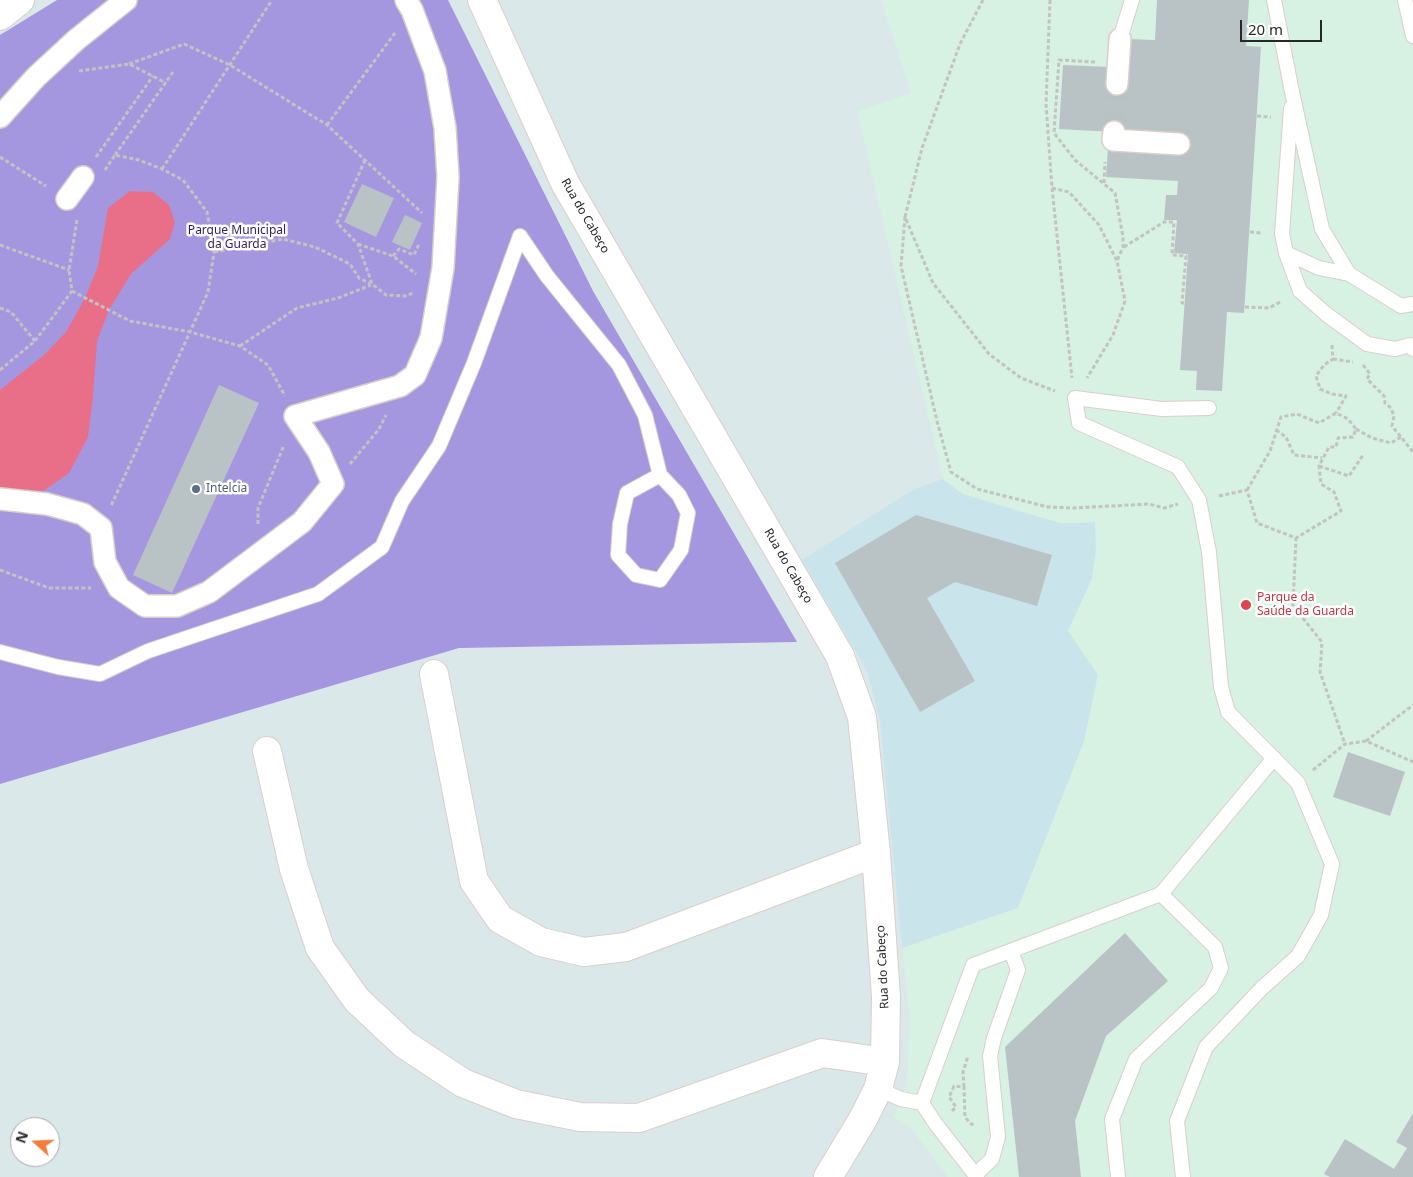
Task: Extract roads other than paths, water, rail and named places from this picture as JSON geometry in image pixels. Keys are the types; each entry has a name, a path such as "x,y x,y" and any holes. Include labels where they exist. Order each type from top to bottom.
{"street":[{"path":"0,16 20,0"},
{"path":"0,118 36,77 76,40 126,0"},
{"name":"Rua do Cabeço","path":"482,0 565,183 840,656 862,717 876,853 886,997 885,1062 878,1089 863,1119 828,1177"},
{"path":"0,499 47,504 83,514 101,528 105,562 119,588 145,606 177,606 210,592 302,522 333,484 319,452 295,416 400,386 415,375 431,338 428,293 443,268 437,222 448,177 445,128 435,70 409,5"},
{"path":"1117,84 1120,39"},
{"path":"1114,132 1113,140 1179,144"},
{"path":"66,202 91,177"},
{"path":"434,674 474,881 500,920 541,942 584,952 626,947 876,853"},
{"path":"267,750 294,869 320,948 357,1000 404,1044 463,1084 516,1104 580,1117 639,1118 822,1053 885,1062"}],"lane":[{"path":"1120,39 1132,0"},
{"path":"1274,0 1322,229 1349,274"},
{"path":"1405,0 1413,36"},
{"path":"1292,92 1282,234 1286,253 1300,291 1326,314 1367,344 1395,349 1410,345 1413,350"},
{"path":"0,652 58,667 100,674 148,651 318,594 382,547 402,501 439,446 474,363 520,236 547,276 619,365 645,415 660,475 679,495 688,514 681,550 660,580 636,574 618,555 620,524 627,493 660,475"},
{"path":"1286,253 1319,268 1349,274 1401,306 1413,304"},
{"path":"1183,1177 1177,1121 1206,1046 1262,988 1298,956 1321,915 1332,864 1298,783 1228,712 1221,687 1209,552 1199,500 1178,467 1079,423 1075,398 1162,409 1209,408"},
{"path":"922,1103 973,965 1160,894 1274,758"},
{"path":"1118,1177 1112,1119 1136,1059 1211,988 1221,968 1215,947 1160,894"},
{"path":"878,1089 901,1099 922,1103 976,1176 992,1159 998,1137 990,1056 994,1038 1018,970 1011,951"}],"tunnel":[{"path":"1114,132 1117,84"}],"place":[{"name":"Intelcia","path":"196,489"},
{"name":"Parque da Saúde da Guarda","path":"1246,605"}],"park label":[{"name":"Parque Municipal da Guarda","path":"237,238"}]}
